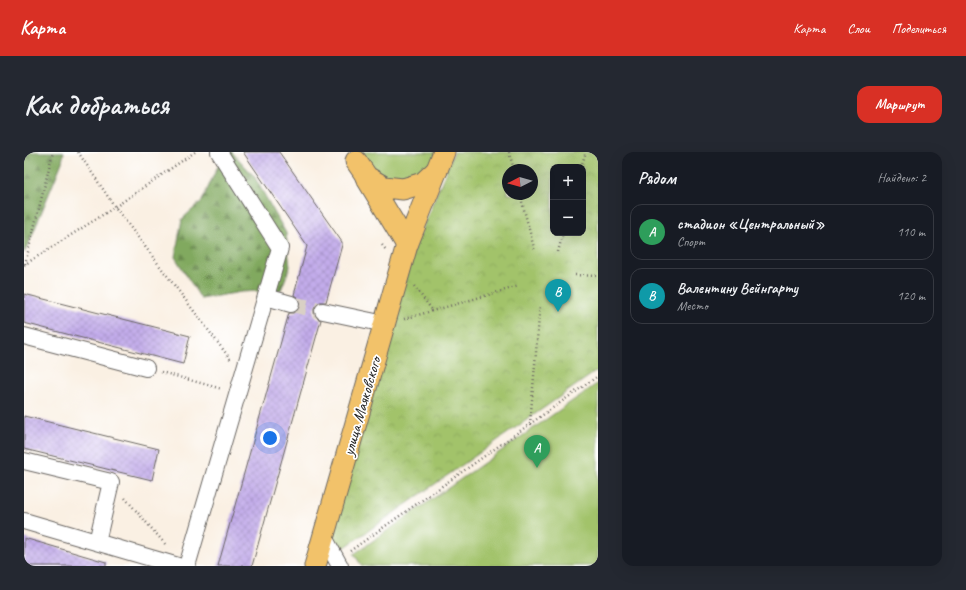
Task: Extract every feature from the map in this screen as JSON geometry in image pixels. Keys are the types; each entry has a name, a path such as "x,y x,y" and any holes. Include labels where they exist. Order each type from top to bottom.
{"main road":[{"path":"354,155 367,177 384,187 403,190 423,183 443,158"},
{"path":"354,155 407,245"},
{"name":"улица Маяковского","path":"315,566 392,322 407,245 443,158"}],"lane":[{"path":"187,566 280,248 219,152"},
{"path":"266,297 291,304"},
{"path":"324,311 392,322"},
{"path":"24,336 146,368"},
{"path":"24,461 111,482 97,542"},
{"path":"24,521 178,566"},
{"path":"324,538 338,563"}],"path":[{"path":"24,265 53,152"},
{"path":"78,152 116,206 243,376"},
{"path":"24,265 116,206 194,152"},
{"path":"509,152 512,164"},
{"path":"583,164 586,152"},
{"path":"522,200 535,252"},
{"path":"558,252 562,236"},
{"path":"575,275 598,276"},
{"path":"392,322 519,286"},
{"path":"530,424 540,306"},
{"path":"146,368 238,393"},
{"path":"338,563 598,376"},
{"path":"111,482 169,548"}],"green space":[{"path":"24,152 64,152 62,162 24,253"},
{"path":"226,152 232,152 254,176 286,233 290,267 281,290 241,292 201,299 175,257 182,219 202,201"},
{"path":"358,152 441,152 420,181 382,183"},
{"path":"454,152 598,152 598,370 338,552 330,538 414,248"},
{"path":"598,383 598,566 362,566 354,554"}],"building":[{"path":"243,152 279,152 342,242 342,245 326,302 320,302 314,309 314,314 321,320 252,566 218,566 289,313 297,311 300,306 300,301 294,295 307,246"},
{"path":"24,294 190,336 183,364 24,323"},
{"path":"24,416 159,449 152,480 24,449"},
{"path":"24,538 106,562 106,566 24,566"}],"tunnel":[{"path":"291,304 323,311"}],"place":[{"name":"Валентину Вейнгарту","path":"558,312"},
{"name":"стадион «Центральный»","path":"537,468"}]}
